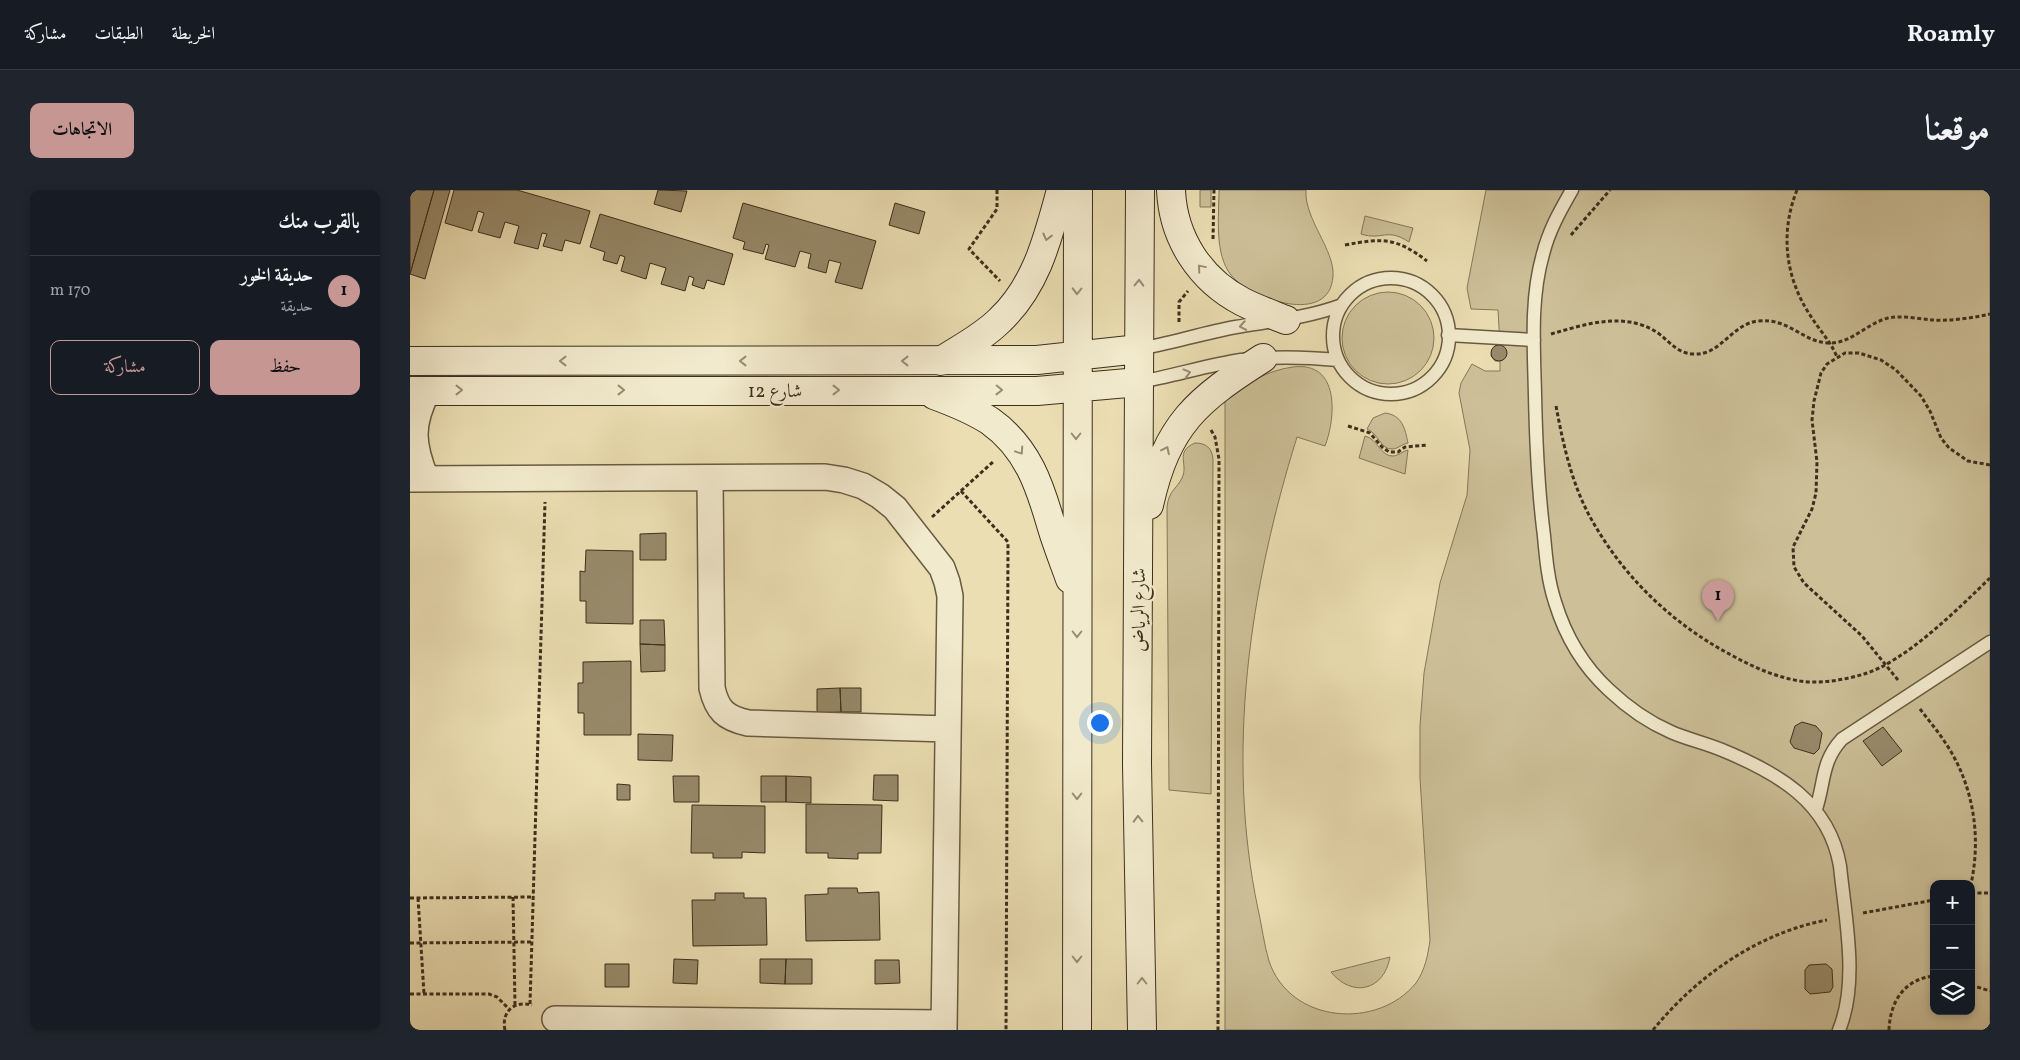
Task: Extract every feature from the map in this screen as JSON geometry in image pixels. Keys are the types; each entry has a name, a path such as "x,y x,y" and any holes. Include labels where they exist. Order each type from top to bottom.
{"main road":[{"path":"941,361 979,338 1000,320 1019,299 1033,277 1043,252 1061,190"},
{"path":"1076,1030 1078,398 1076,356 1078,190"},
{"name":"شارع الرياض","path":"1140,190 1137,764 1142,1030"},
{"path":"1170,190 1175,220 1182,239 1191,256 1203,271 1228,293 1243,302 1286,320"},
{"path":"1077,323 1094,333 1113,335 1132,330 1139,337"},
{"name":"شارع 12","path":"410,361 1037,360 1076,356 1139,337"},
{"path":"1138,547 1160,464 1169,444 1194,408 1223,383 1263,358"},
{"path":"921,390 961,406 990,421 1015,443 1030,466 1043,494 1052,530 1077,598"},
{"name":"شارع 12","path":"419,391 921,390 1037,391 1078,398 1140,395"}],"street":[{"path":"419,391 419,407 414,421 418,480 825,477 844,480 863,486 895,508 942,568 950,596 944,1027 846,1026 546,1013"},
{"path":"710,478 712,688 715,701 723,712 734,720 748,723 948,729"}],"lane":[{"path":"1572,190 1554,222 1542,254 1537,281 1534,340 1536,458 1546,553 1554,600 1563,625 1575,648 1590,670 1607,689 1634,711 1670,732 1720,750 1771,774 1806,798 1816,809 1832,836 1837,851 1844,917 1850,979 1848,1000 1839,1030"},
{"path":"1388,278 1415,284 1427,291 1442,310 1448,335 1445,356 1435,374 1418,387 1407,392 1384,394 1362,387 1344,371 1333,344 1333,327 1342,305 1350,295 1361,286 1388,278"},
{"path":"1139,337 1179,342 1234,328 1312,315 1342,305"},
{"path":"1448,335 1534,340"},
{"path":"1140,395 1222,364 1263,358 1301,357 1338,360"},
{"path":"1816,809 1824,767 1834,747 1851,732 1977,653 1990,642"}],"path":[{"path":"997,190 997,209 969,249 1019,299"},
{"path":"1179,342 1180,302 1212,261 1214,190"},
{"path":"1568,238 1585,221 1610,190"},
{"path":"1798,190 1788,217 1787,234 1790,270 1802,303 1831,343 1837,357"},
{"path":"1345,245 1369,241 1390,241 1409,247 1427,261"},
{"path":"1534,340 1595,323 1620,321 1644,326 1656,332 1681,352 1701,354 1710,352 1719,346 1734,331 1744,325 1766,320 1789,325 1809,338 1831,343 1846,340 1867,326 1890,318 1935,320 1990,314"},
{"path":"1971,880 1975,851 1973,808 1967,788 1950,749 1862,636 1804,583 1794,567 1792,557 1797,537 1812,509 1816,494 1817,462 1812,420 1817,382 1827,364 1845,353 1859,352 1881,360 1896,370 1921,396 1949,448 1968,460 1990,464"},
{"path":"1555,398 1567,458 1576,486 1589,514 1622,566 1642,589 1688,629 1714,646 1761,670 1795,680 1824,681 1866,674 1886,665 1903,654 1942,622 1990,578"},
{"path":"1194,408 1207,422 1215,437 1219,458 1218,1030"},
{"path":"1348,426 1370,433 1389,452 1398,452 1406,447 1428,445"},
{"path":"915,532 1015,443"},
{"path":"530,1004 546,479"},
{"path":"961,491 1008,542 1006,1030"},
{"path":"1975,894 1990,893"},
{"path":"513,897 515,1005"},
{"path":"410,898 534,897"},
{"path":"418,898 424,994"},
{"path":"1654,1030 1700,983 1755,944 1794,927 1930,901"},
{"path":"410,943 532,942"},
{"path":"1889,1030 1890,1015 1899,994 1917,980 1930,977"},
{"path":"1975,986 1990,991"},
{"path":"410,994 489,994 497,997 509,1009"},
{"path":"505,1030 504,1016 515,1005 530,1004 546,1013"}],"shaded area":[{"path":"1200,190 1211,190 1211,207 1200,207"},
{"path":"1219,190 1306,190 1310,212 1332,266 1333,276 1329,292 1318,301 1304,304 1288,304 1255,292 1241,284 1231,275 1222,256 1220,245 1218,222"},
{"path":"1486,190 1990,190 1990,1030 1225,1030 1225,396 1266,374 1293,367 1308,367 1319,373 1327,382 1331,393 1331,421 1325,446 1297,437 1280,494 1266,552 1255,611 1243,730 1248,850 1266,949 1269,961 1280,982 1295,998 1315,1008 1336,1013 1358,1013 1380,1008 1400,998 1416,983 1424,968 1430,940 1420,778 1420,726 1424,673 1440,583 1467,495 1470,450 1459,393 1461,383 1472,364 1485,371 1500,371 1500,361 1495,361 1491,356 1492,350 1496,345 1500,345 1498,310 1471,309 1467,288"},
{"path":"1365,216 1413,228 1409,242 1395,235 1368,236 1361,234"},
{"path":"1388,292 1406,296 1421,305 1430,320 1434,338 1430,356 1421,371 1406,380 1388,384 1370,380 1355,371 1346,356 1342,338 1346,320 1355,305 1370,296"},
{"path":"1385,413 1399,419 1404,427 1408,443 1394,449 1388,449 1367,429 1373,418"},
{"path":"1365,436 1389,456 1395,456 1408,450 1405,474 1359,458"},
{"path":"1195,443 1208,447 1213,459 1211,794 1169,790 1167,507 1169,497 1184,473 1183,459 1185,450"},
{"path":"1390,957 1387,968 1381,977 1374,984 1366,987 1357,988 1348,985 1331,972"}],"building":[{"path":"410,190 434,190 410,274"},
{"path":"434,190 450,190 425,279 410,274"},
{"path":"454,190 517,190 590,211 580,244 565,240 562,251 543,246 547,234 542,233 538,249 514,243 519,226 505,222 500,238 478,232 484,213 478,211 472,231 445,223"},
{"path":"658,190 687,191 681,212 654,204"},
{"path":"743,203 876,241 862,289 835,282 841,263 829,260 826,273 808,268 811,254 800,251 795,267 765,259 769,245 766,244 763,254 743,249 745,242 733,238"},
{"path":"895,203 925,212 919,234 889,225"},
{"path":"600,214 733,254 724,285 707,280 704,289 692,285 694,278 689,276 685,291 661,284 666,268 650,263 646,279 621,271 625,257 620,255 617,264 603,260 605,252 590,247"},
{"path":"1496,345 1502,345 1507,350 1505,359 1496,361 1491,356 1491,350"},
{"path":"666,533 666,560 640,560 640,534"},
{"path":"586,550 633,551 633,624 586,623 586,601 580,601 580,571 585,572"},
{"path":"640,620 664,620 665,645 640,644"},
{"path":"640,644 665,645 665,671 641,672"},
{"path":"631,661 631,735 584,735 584,713 578,713 578,683 583,683 583,662"},
{"path":"840,688 861,688 861,712 841,712"},
{"path":"840,688 841,712 817,713 817,689"},
{"path":"1802,722 1816,726 1822,733 1819,749 1814,754 1794,748 1790,742 1795,726"},
{"path":"1883,727 1902,751 1882,766 1863,741"},
{"path":"638,734 673,735 672,761 638,760"},
{"path":"874,775 898,775 898,801 873,800"},
{"path":"673,776 699,776 699,802 674,802"},
{"path":"761,776 786,776 786,802 761,802"},
{"path":"786,776 811,777 811,803 786,802"},
{"path":"617,784 630,785 630,800 617,800"},
{"path":"806,804 882,805 881,853 858,853 858,859 828,858 828,853 806,853"},
{"path":"692,805 765,806 765,853 742,852 742,858 713,858 713,853 691,853"},
{"path":"828,888 857,888 858,893 879,892 880,940 806,941 805,895 828,894"},
{"path":"715,893 744,893 744,898 766,898 767,945 693,946 692,900 715,900"},
{"path":"674,959 698,960 697,984 673,983"},
{"path":"760,959 786,959 785,984 760,983"},
{"path":"786,959 812,959 812,984 785,984"},
{"path":"875,960 899,960 900,983 875,984"},
{"path":"605,964 629,964 629,987 605,987"},
{"path":"1826,964 1832,969 1833,987 1830,992 1810,994 1805,989 1805,970 1809,965"}],"place":[{"name":"حديقة الخور","path":"1718,621"}]}
